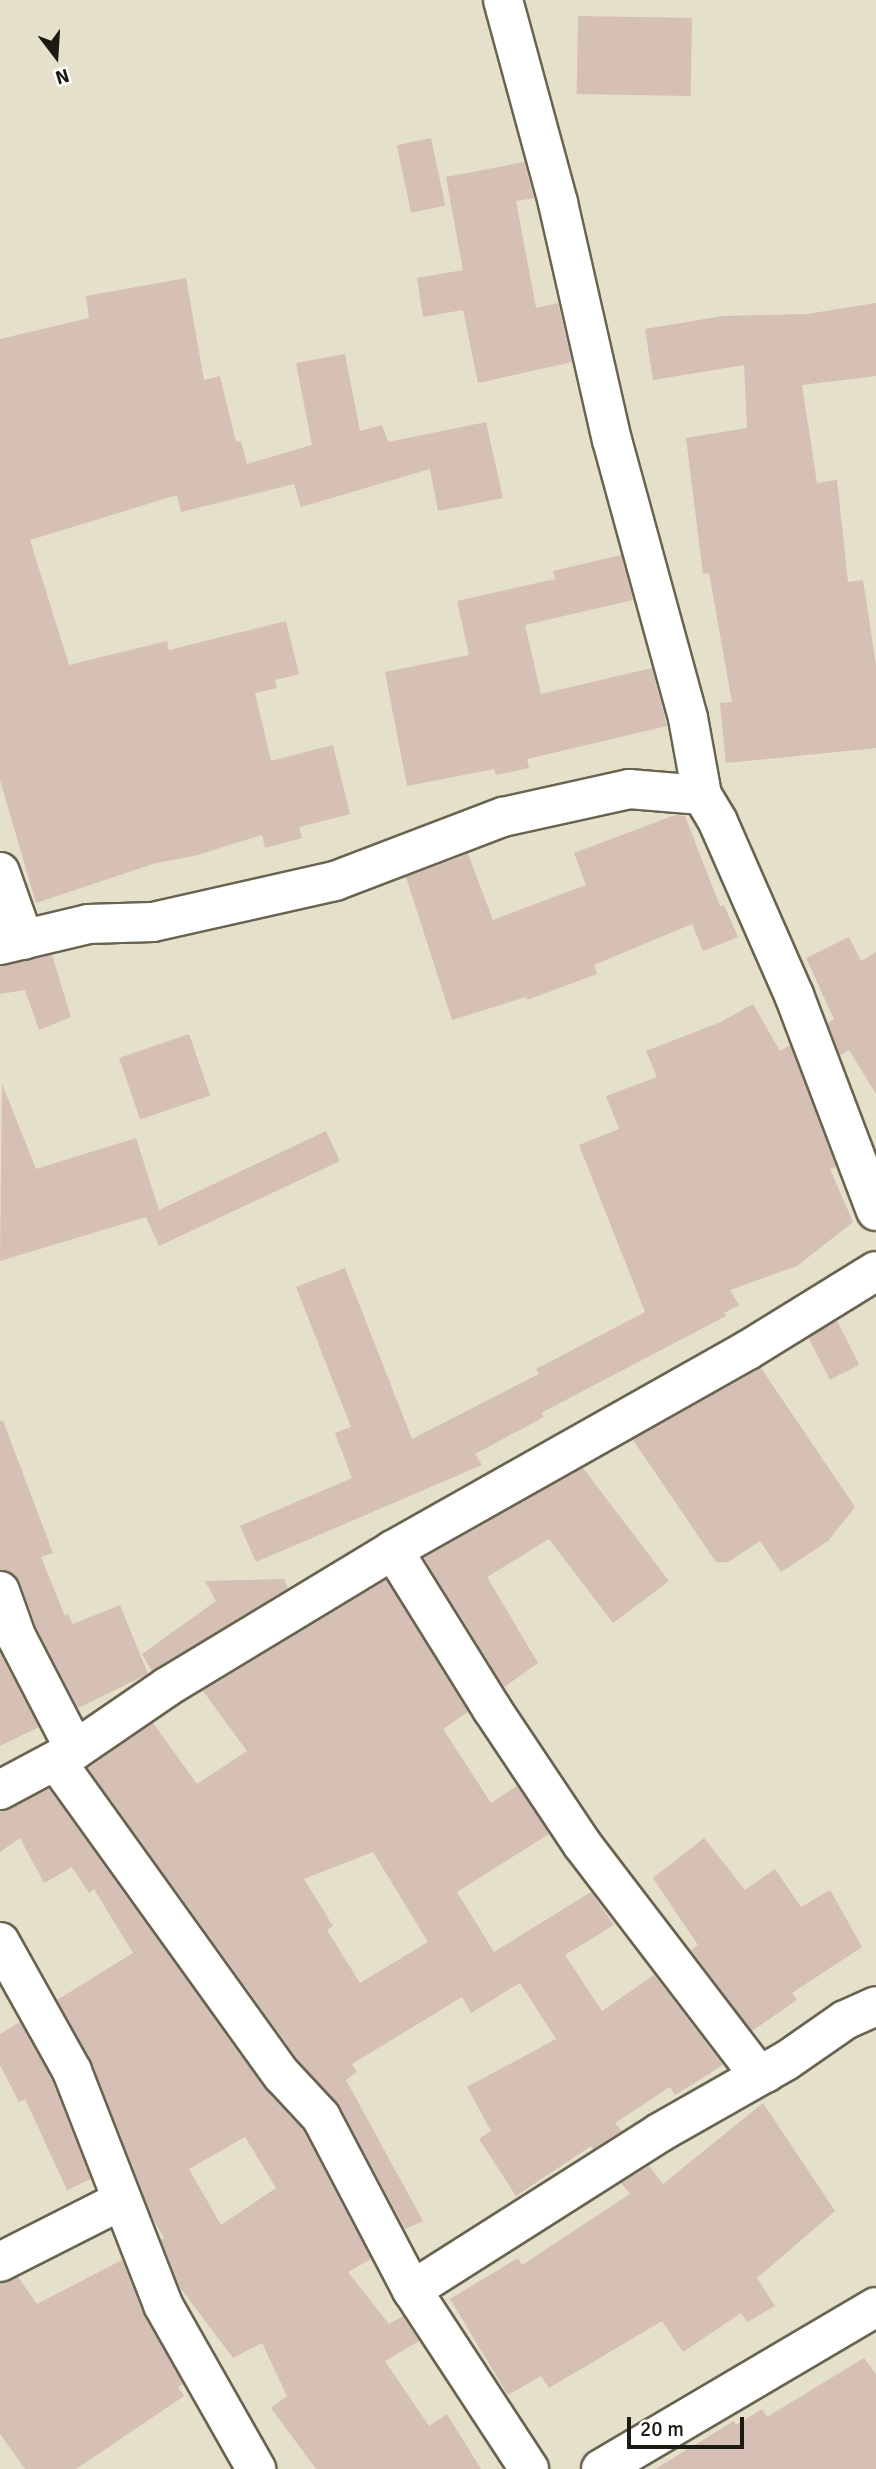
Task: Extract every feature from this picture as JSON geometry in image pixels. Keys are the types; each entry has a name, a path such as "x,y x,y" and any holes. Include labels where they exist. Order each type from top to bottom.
{"street":[{"path":"503,0 558,203 612,440 688,718 702,795 718,822 794,995 876,1211"},
{"path":"0,872 12,942 88,924 153,922 335,881 503,817 602,794 629,789 672,790 702,795"},
{"path":"0,1790 66,1756 167,1687 393,1550 748,1350 876,1271"},
{"path":"393,1550 492,1709 582,1844 753,2068 766,2073"},
{"path":"0,1591 66,1756 282,2074 321,2117 412,2290 529,2469"},
{"path":"0,1942 72,2071 163,2305 256,2469"},
{"path":"412,2290 659,2133 766,2073 845,2020 876,2006"},
{"path":"0,2262 120,2200"},
{"path":"601,2469 876,2307"}],"building":[{"path":"578,16 692,18 691,96 577,94"},
{"path":"431,138 445,205 411,213 397,145"},
{"path":"524,162 534,198 516,201 536,308 558,303 572,362 478,383 463,310 423,317 417,278 463,270 446,177"},
{"path":"186,278 204,380 220,376 236,442 241,441 247,464 312,445 296,363 345,354 360,431 382,425 388,442 486,422 503,498 438,511 430,469 301,507 294,484 181,512 177,495 30,540 69,665 167,641 169,650 286,621 299,674 275,680 277,688 255,693 271,761 333,745 350,814 299,827 302,838 265,848 262,835 194,856 156,863 36,903 0,780 0,339 89,318 86,296"},
{"path":"876,303 876,376 802,385 817,483 837,480 848,582 863,580 876,665 876,748 726,763 720,703 732,702 709,573 703,574 686,438 747,428 744,365 653,380 645,329 723,316 807,314"},
{"path":"621,555 633,600 525,625 541,694 652,668 667,726 527,759 529,768 496,775 494,769 407,786 385,672 469,655 457,601 555,579 553,571"},
{"path":"675,815 685,816 720,906 724,905 738,937 703,951 692,924 594,965 597,974 527,1000 526,997 452,1020 406,877 468,854 493,920 586,885 574,853"},
{"path":"849,937 861,961 876,952 876,1094 849,1050 840,1055 828,1023 834,1019 806,958"},
{"path":"52,955 71,1017 39,1030 25,990 0,994 0,966"},
{"path":"753,1004 780,1051 790,1045 836,1167 830,1169 853,1222 797,1266 730,1290 739,1305 724,1313 726,1316 541,1413 544,1417 475,1454 482,1465 256,1562 240,1526 352,1478 335,1433 351,1427 296,1287 345,1268 412,1439 539,1374 536,1369 645,1312 579,1145 619,1129 606,1096 657,1077 646,1051 721,1022"},
{"path":"189,1034 210,1095 140,1120 119,1058"},
{"path":"2,1084 36,1169 136,1138 159,1210 326,1131 340,1161 159,1246 146,1217 0,1261"},
{"path":"837,1321 859,1365 830,1380 808,1336"},
{"path":"761,1368 855,1507 828,1541 781,1572 760,1541 728,1562 716,1562 633,1440"},
{"path":"0,1421 3,1421 53,1553 41,1557 65,1616 68,1614 73,1624 120,1605 148,1674 78,1708 36,1627 20,1583 14,1574 0,1570"},
{"path":"583,1468 669,1581 613,1623 549,1539 487,1577 538,1663 504,1687 424,1558"},
{"path":"284,1579 288,1588 152,1671 142,1654 216,1601 205,1581"},
{"path":"386,1580 468,1712 443,1729 491,1803 517,1786 549,1834 457,1892 494,1952 591,1892 614,1925 565,1955 602,2011 654,1975 723,2065 675,2095 670,2087 615,2123 622,2131 593,2149 591,2146 516,2196 479,2139 491,2131 467,2087 556,2039 520,1983 471,2013 462,1997 352,2064 357,2072 346,2080 423,2221 405,2229 340,2107 299,2061 88,1768 153,1723 197,1784 247,1751 203,1691","holes":["373,1852 428,1942 360,1983 327,1930 333,1926 304,1879"]},
{"path":"0,1653 39,1727 0,1746"},
{"path":"49,1789 264,2088 303,2130 371,2259 348,2272 389,2324 403,2316 419,2341 385,2361 429,2426 447,2414 481,2469 316,2469 271,2408 287,2396 262,2343 233,2358 179,2286 161,2240 164,2238 151,2215 92,2063 57,2000 133,1953 94,1889 89,1893 72,1867 44,1883 20,1838 0,1852 0,1812","holes":["245,2137 276,2188 221,2225 189,2169"]},
{"path":"704,1838 745,1890 775,1869 801,1907 830,1890 862,1947 792,1993 797,2000 752,2031 691,1950 698,1945 653,1878"},
{"path":"20,2022 52,2080 91,2179 67,2190 25,2099 19,2102 0,2065 0,2034"},
{"path":"763,2103 835,2211 757,2278 775,2306 747,2322 741,2313 683,2352 662,2321 549,2388 541,2376 508,2395 450,2299 518,2258 522,2265 630,2194 621,2183 649,2166 663,2184"},
{"path":"122,2260 144,2316 183,2384 178,2387 184,2396 76,2469 25,2469 0,2434 0,2284 18,2277 37,2304"},
{"path":"864,2358 876,2374 876,2469 655,2469 734,2421 736,2425 762,2409 767,2417"}]}
